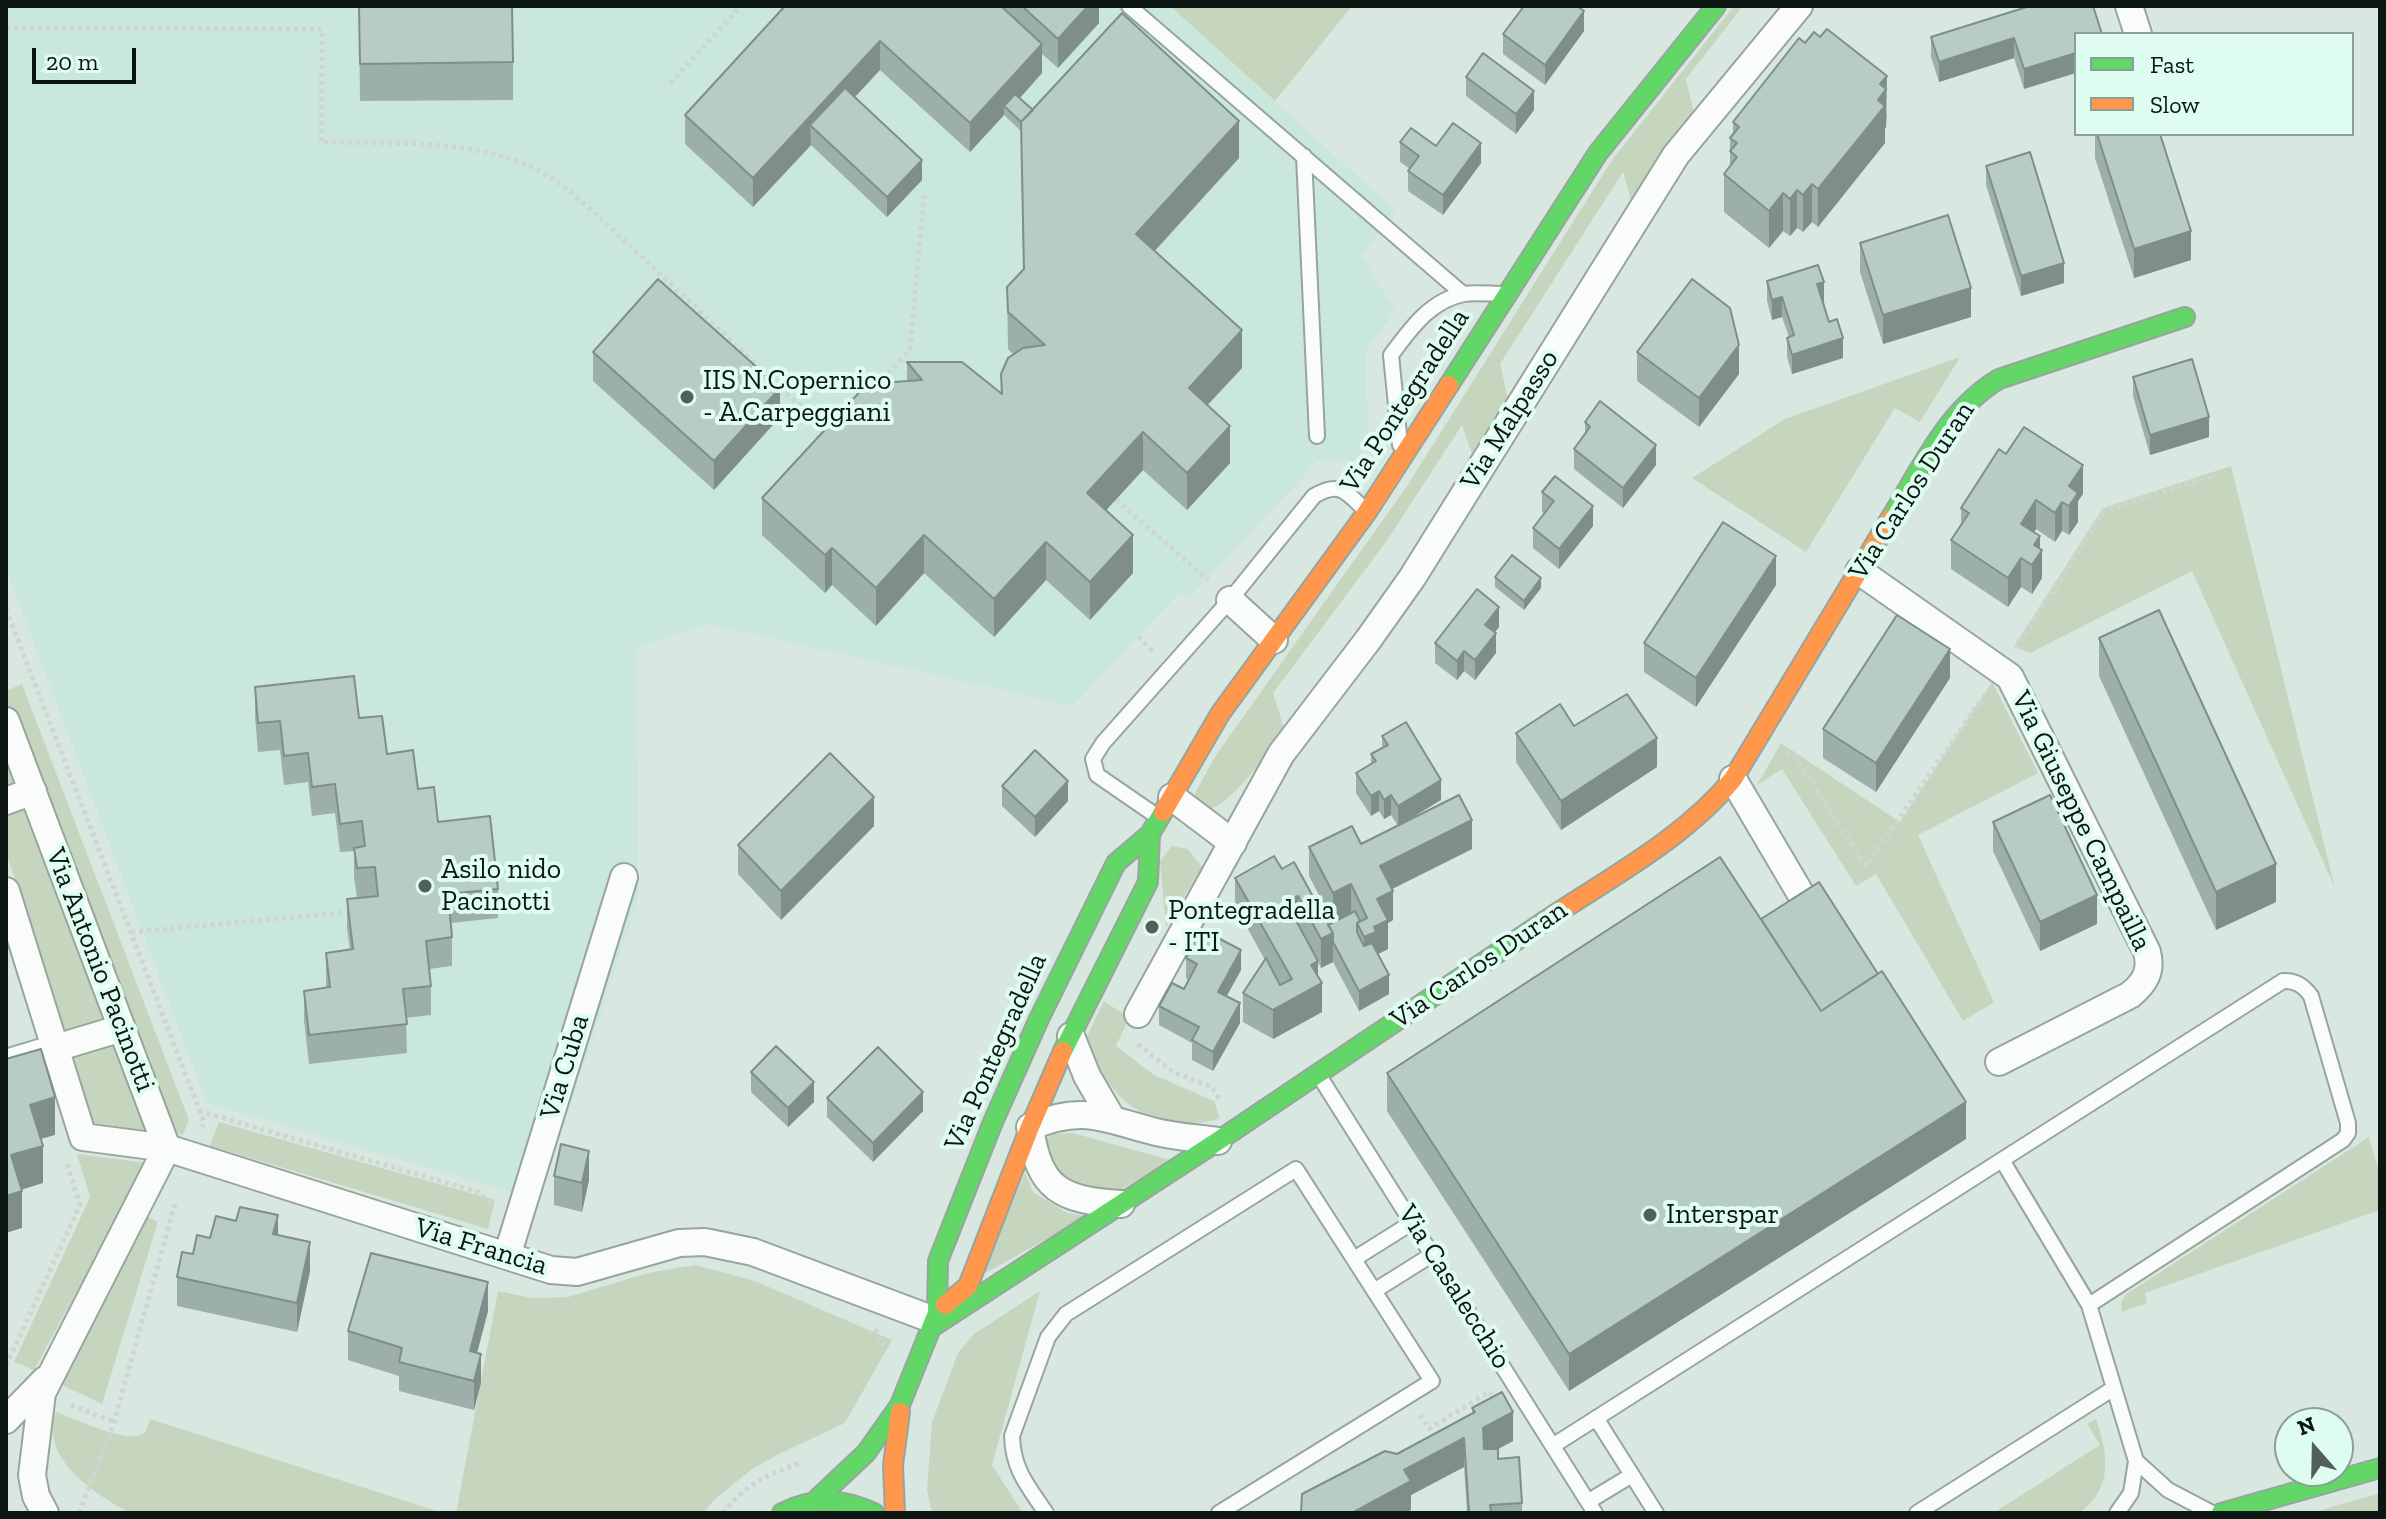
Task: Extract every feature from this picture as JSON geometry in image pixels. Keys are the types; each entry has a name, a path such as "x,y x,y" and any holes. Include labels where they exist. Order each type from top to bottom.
{"street":[{"name":"Via Pontegradella","path":"816,1500 866,1453 900,1405 934,1320 938,1261 998,1110 1116,863 1160,816 1220,714 1367,512 1598,153 1716,6"},
{"name":"Via Malpasso","path":"1138,1014 1281,754 1412,578 1676,155 1799,6"},
{"path":"2129,6 2137,32"},
{"name":"Via Carlos Duran","path":"934,1320 1218,1141 1662,842 1714,802 1733,779 1957,411 1976,392 1999,379 2185,317"},
{"name":"Via Giuseppe Campailla","path":"1859,571 2010,677 2147,952 2150,965 2147,974 2141,986 2130,995 1999,1062"},
{"path":"1230,600 1274,640"},
{"name":"Via Antonio Pacinotti","path":"6,721 167,1148"},
{"path":"1733,779 1809,908"},
{"path":"6,801 33,791"},
{"name":"Via Pontegradella","path":"934,1320 968,1286 1030,1127 1099,977 1148,882 1160,816"},
{"path":"1160,816 1233,843"},
{"name":"Via Cuba","path":"507,1256 624,877"},
{"path":"6,891 83,1137 167,1148 42,1393 32,1475 36,1496 45,1513"},
{"path":"6,1063 122,1028"},
{"path":"1071,1036 1087,1076 1112,1119"},
{"path":"998,1110 1030,1127 1071,1113 1112,1119 1157,1132 1218,1141"},
{"path":"1030,1127 1033,1153 1039,1168 1065,1195 1084,1201 1121,1204"},
{"name":"Via Francia","path":"167,1148 551,1270 577,1272 679,1243 705,1242 753,1252 934,1320"},
{"path":"6,1420 48,1377"},
{"name":"Via Pontegradella","path":"895,1513 893,1465 900,1405"},
{"path":"2221,1513 2380,1468"},
{"path":"782,1513 793,1506 816,1500 841,1501 874,1513"}],"lane":[{"path":"1129,6 1463,294"},
{"path":"1304,156 1317,436"},
{"path":"1401,459 1391,355 1418,320 1439,303 1463,294 1507,294"},
{"path":"1160,816 1097,775 1093,759 1103,743 1230,600 1314,496 1329,487 1342,488 1367,512"},
{"path":"1554,1445 2283,981 2305,987 2311,996 2348,1123 2348,1133 2343,1140 2089,1305"},
{"name":"Via Casalecchio","path":"1318,1074 1592,1507"},
{"path":"2002,1160 2089,1305 2136,1461 2131,1493 2117,1513"},
{"path":"1046,1513 1017,1470 1012,1436 1048,1337 1066,1314 1296,1169 1432,1381 1219,1513"},
{"path":"1354,1259 1413,1222"},
{"path":"1374,1291 1433,1254"},
{"path":"1917,1513 2114,1388"},
{"path":"1596,1418 1656,1513"},
{"path":"2136,1461 2168,1490 2212,1513"},
{"path":"1592,1507 1632,1475"}],"path":[{"path":"670,83 741,6"},
{"path":"6,28 322,29 321,142 476,150 538,170 587,206 831,435 841,425"},
{"path":"871,393 910,350 924,196"},
{"path":"1116,500 1230,600"},
{"path":"130,932 361,911"},
{"path":"6,1366 80,1205 57,1134 80,1126"},
{"path":"878,1299 870,1320 887,1352"},
{"path":"723,1513 739,1494 757,1480 814,1459"}],"shaded area":[{"name":"IIS N.Copernico - A.Carpeggiani","path":"6,6 1170,6 1397,212 1361,255 1395,311 1365,352 1369,442 1354,461 1318,461 1188,600 1179,593 1073,706 709,624 636,648 638,900 539,1200 207,1103 6,569"},
{"path":"1170,6 1352,6 1275,101"},
{"path":"1734,6 1743,6 1686,79 1695,118 1632,204 1623,172 1500,364 1509,403 1473,457 1462,425 1386,542 1273,693 1285,731 1238,789 1216,807 1206,810 1193,797 1216,755 1407,486 1612,160"},
{"path":"1960,357 1920,422 1895,408 1806,552 1692,478 1785,419"},
{"path":"2231,466 2335,888 2192,571 2030,653 2014,646 2103,508"},
{"path":"1992,682 2038,773 1918,835 1994,1002 1963,1021 1876,874 1856,886 1782,769 1757,785 1781,743 1900,822"},
{"path":"22,684 189,1120 183,1135 166,1129 6,700 6,691"},
{"path":"6,744 109,1019 65,1033 6,852"},
{"path":"1172,846 1188,849 1202,867 1166,927 1160,861"},
{"path":"1104,1001 1129,1018 1116,1046 1154,1075 1214,1101 1220,1119 1187,1124 1163,1121 1132,1107 1120,1096 1100,1069 1087,1036"},
{"path":"115,1045 148,1131 94,1126 73,1056"},
{"path":"219,1122 495,1200 488,1229 210,1146"},
{"path":"1073,1133 1170,1160 1122,1189 1095,1191 1073,1187 1047,1171 1036,1146 1054,1134"},
{"path":"2369,1137 2380,1175 2380,1210 2145,1293 2147,1303 2122,1312 2121,1303 2125,1295"},
{"path":"77,1154 147,1163 34,1370 14,1362 90,1197"},
{"path":"1025,1173 1033,1192 1067,1213 1088,1216 982,1275"},
{"path":"144,1215 158,1222 102,1404 56,1382"},
{"path":"695,1265 755,1281 892,1340 845,1423 752,1469 714,1500 704,1513 456,1513 498,1291 532,1298 568,1297 648,1273"},
{"path":"1040,1291 992,1465 1023,1513 932,1513 927,1490 932,1422 958,1353 974,1334"},
{"path":"56,1412 99,1429 133,1436 145,1432 150,1419 443,1513 130,1513 87,1485 63,1460 55,1445 53,1429"},
{"path":"2096,1419 2105,1470 2098,1493 2090,1503 2079,1513 1993,1513 2100,1445 2087,1424"},
{"path":"2380,1493 2380,1513 2311,1513"}],"building":[{"path":"359,6 512,6 513,62 360,64"},
{"path":"785,6 1001,6 1042,44 970,123 880,41 753,178 685,115"},
{"path":"1022,6 1088,6 1058,39"},
{"path":"1524,6 1577,6 1584,11 1545,65 1503,34"},
{"path":"2030,6 2093,6 2101,32 2074,32 2074,54 2024,69 2014,38 1939,62 1931,37"},
{"path":"1122,13 1239,121 1136,234 1242,330 1189,388 1230,426 1187,473 1143,432 1087,493 1133,535 1090,582 1046,542 994,599 924,535 876,588 832,548 825,555 762,498 867,384 922,380 907,362 962,362 1002,394 1001,374 1008,358 1023,348 1045,345 1008,312 1007,287 1024,269 1021,122"},
{"path":"1827,29 1887,76 1880,84 1886,89 1878,100 1885,106 1818,189 1812,184 1803,195 1797,190 1790,199 1783,193 1769,211 1724,174 1737,157 1730,151 1737,143 1730,138 1739,127 1733,122 1799,38 1805,43 1814,32 1820,37"},
{"path":"1483,53 1534,91 1516,114 1466,77"},
{"path":"845,88 922,160 887,197 810,125"},
{"path":"1015,94 1033,110 1021,122 1004,106"},
{"path":"1453,123 1481,143 1443,195 1408,171 1419,156 1400,142 1411,128 1436,146"},
{"path":"2098,136 2161,136 2191,231 2134,249"},
{"path":"2030,152 2064,263 2021,276 1986,166"},
{"path":"1948,215 1971,288 1883,315 1860,243"},
{"path":"1818,265 1824,282 1817,284 1829,322 1837,319 1843,338 1792,355 1787,338 1794,335 1782,297 1772,300 1767,281"},
{"path":"658,279 780,388 714,461 593,352"},
{"path":"1692,279 1730,308 1739,345 1699,398 1637,352"},
{"path":"2192,359 2209,417 2150,435 2133,377"},
{"path":"1600,401 1656,445 1623,488 1574,449 1590,427 1585,422"},
{"path":"2024,427 2083,465 2069,486 2078,493 2069,506 2062,502 2055,513 2036,500 2021,524 2040,536 2034,545 2042,550 2032,565 2021,558 2008,578 1951,540 1969,513 1961,508 1999,449 2006,454"},
{"path":"1555,476 1593,506 1559,549 1533,528 1554,501 1542,492"},
{"path":"1723,522 1776,556 1696,678 1644,643"},
{"path":"1512,555 1541,578 1524,601 1495,577"},
{"path":"1477,589 1499,607 1485,625 1496,633 1475,660 1464,651 1457,661 1435,643"},
{"path":"2159,610 2276,864 2216,892 2099,638"},
{"path":"1897,615 1950,649 1876,763 1823,729"},
{"name":"Asilo nido Pacinotti","path":"354,676 359,718 382,716 387,754 413,750 418,789 434,787 438,822 490,816 498,889 448,894 452,937 426,941 431,986 403,989 407,1024 309,1035 304,991 330,987 326,953 353,949 347,899 378,896 375,867 357,868 354,848 365,846 362,821 340,824 335,784 312,787 308,753 284,756 280,721 258,723 255,687"},
{"path":"1627,694 1657,738 1561,801 1516,733 1560,704 1574,726"},
{"path":"1406,722 1441,780 1398,806 1391,795 1384,800 1379,791 1371,796 1356,773 1376,761 1371,754 1388,745 1382,736"},
{"path":"1035,750 1068,781 1035,817 1002,786"},
{"path":"830,753 874,797 781,891 738,845"},
{"path":"1459,795 1472,820 1380,866 1393,891 1377,899 1388,920 1374,927 1376,932 1364,937 1357,923 1367,918 1351,884 1333,893 1309,847 1352,826 1361,844"},
{"path":"2050,795 2097,895 2040,922 1993,822"},
{"path":"1274,856 1282,869 1294,862 1333,933 1321,939 1298,896 1286,902 1318,961 1311,965 1322,983 1273,1010 1243,993 1266,958 1280,985 1292,979 1235,878"},
{"name":"Interspar","path":"1720,857 1821,1011 1882,971 1966,1102 1569,1354 1387,1073"},
{"path":"1819,882 1878,974 1821,1011 1761,919"},
{"path":"1355,911 1360,921 1357,932 1364,946 1372,943 1389,975 1359,991 1333,942 1333,933 1328,925"},
{"path":"1201,929 1241,950 1218,992 1240,1003 1213,1052 1192,1040 1199,1027 1159,1006 1172,983 1184,989 1197,964 1186,958"},
{"path":"776,1046 814,1082 788,1108 751,1072"},
{"path":"878,1047 923,1092 873,1143 827,1098"},
{"path":"41,1049 55,1097 30,1105 43,1146 11,1155 22,1191 6,1196 6,1059"},
{"path":"561,1144 589,1151 582,1183 554,1176"},
{"path":"240,1207 278,1215 273,1234 310,1242 297,1303 177,1277 182,1252 193,1254 197,1235 210,1238 216,1216 236,1221"},
{"path":"371,1253 488,1282 470,1351 481,1354 474,1381 399,1362 402,1348 348,1331"},
{"path":"1502,1392 1513,1412 1483,1428 1484,1449 1498,1449 1498,1459 1519,1457 1522,1503 1490,1505 1491,1512 1469,1513 1464,1438 1404,1470 1411,1481 1352,1513 1301,1513 1302,1494 1385,1451 1397,1454 1475,1412 1472,1408"}],"traffic: fast":[{"path":"1449,385 1598,153 1716,6"},
{"path":"1890,519 1950,424 1964,407 1999,379 2185,317"},
{"path":"816,1500 866,1453 900,1405 937,1313 938,1261 993,1122 1039,1019 1116,863 1150,834 1163,812"},
{"path":"1063,1051 1148,882 1150,834"},
{"path":"932,1327 1218,1141 1545,921"},
{"path":"2221,1513 2380,1468"},
{"path":"782,1513 805,1504 828,1501 851,1504 874,1513"}],"traffic: slow":[{"path":"1163,812 1220,714 1367,512 1449,385"},
{"path":"1545,921 1669,839 1733,779 1890,519"},
{"path":"945,1305 968,1286 1063,1051"},
{"path":"895,1513 893,1465 900,1412"}],"place":[{"name":"IIS N.Copernico - A.Carpeggiani","path":"687,397"},
{"name":"Asilo nido Pacinotti","path":"425,886"},
{"name":"Pontegradella - ITI","path":"1152,927"},
{"name":"Interspar","path":"1650,1215"}]}
